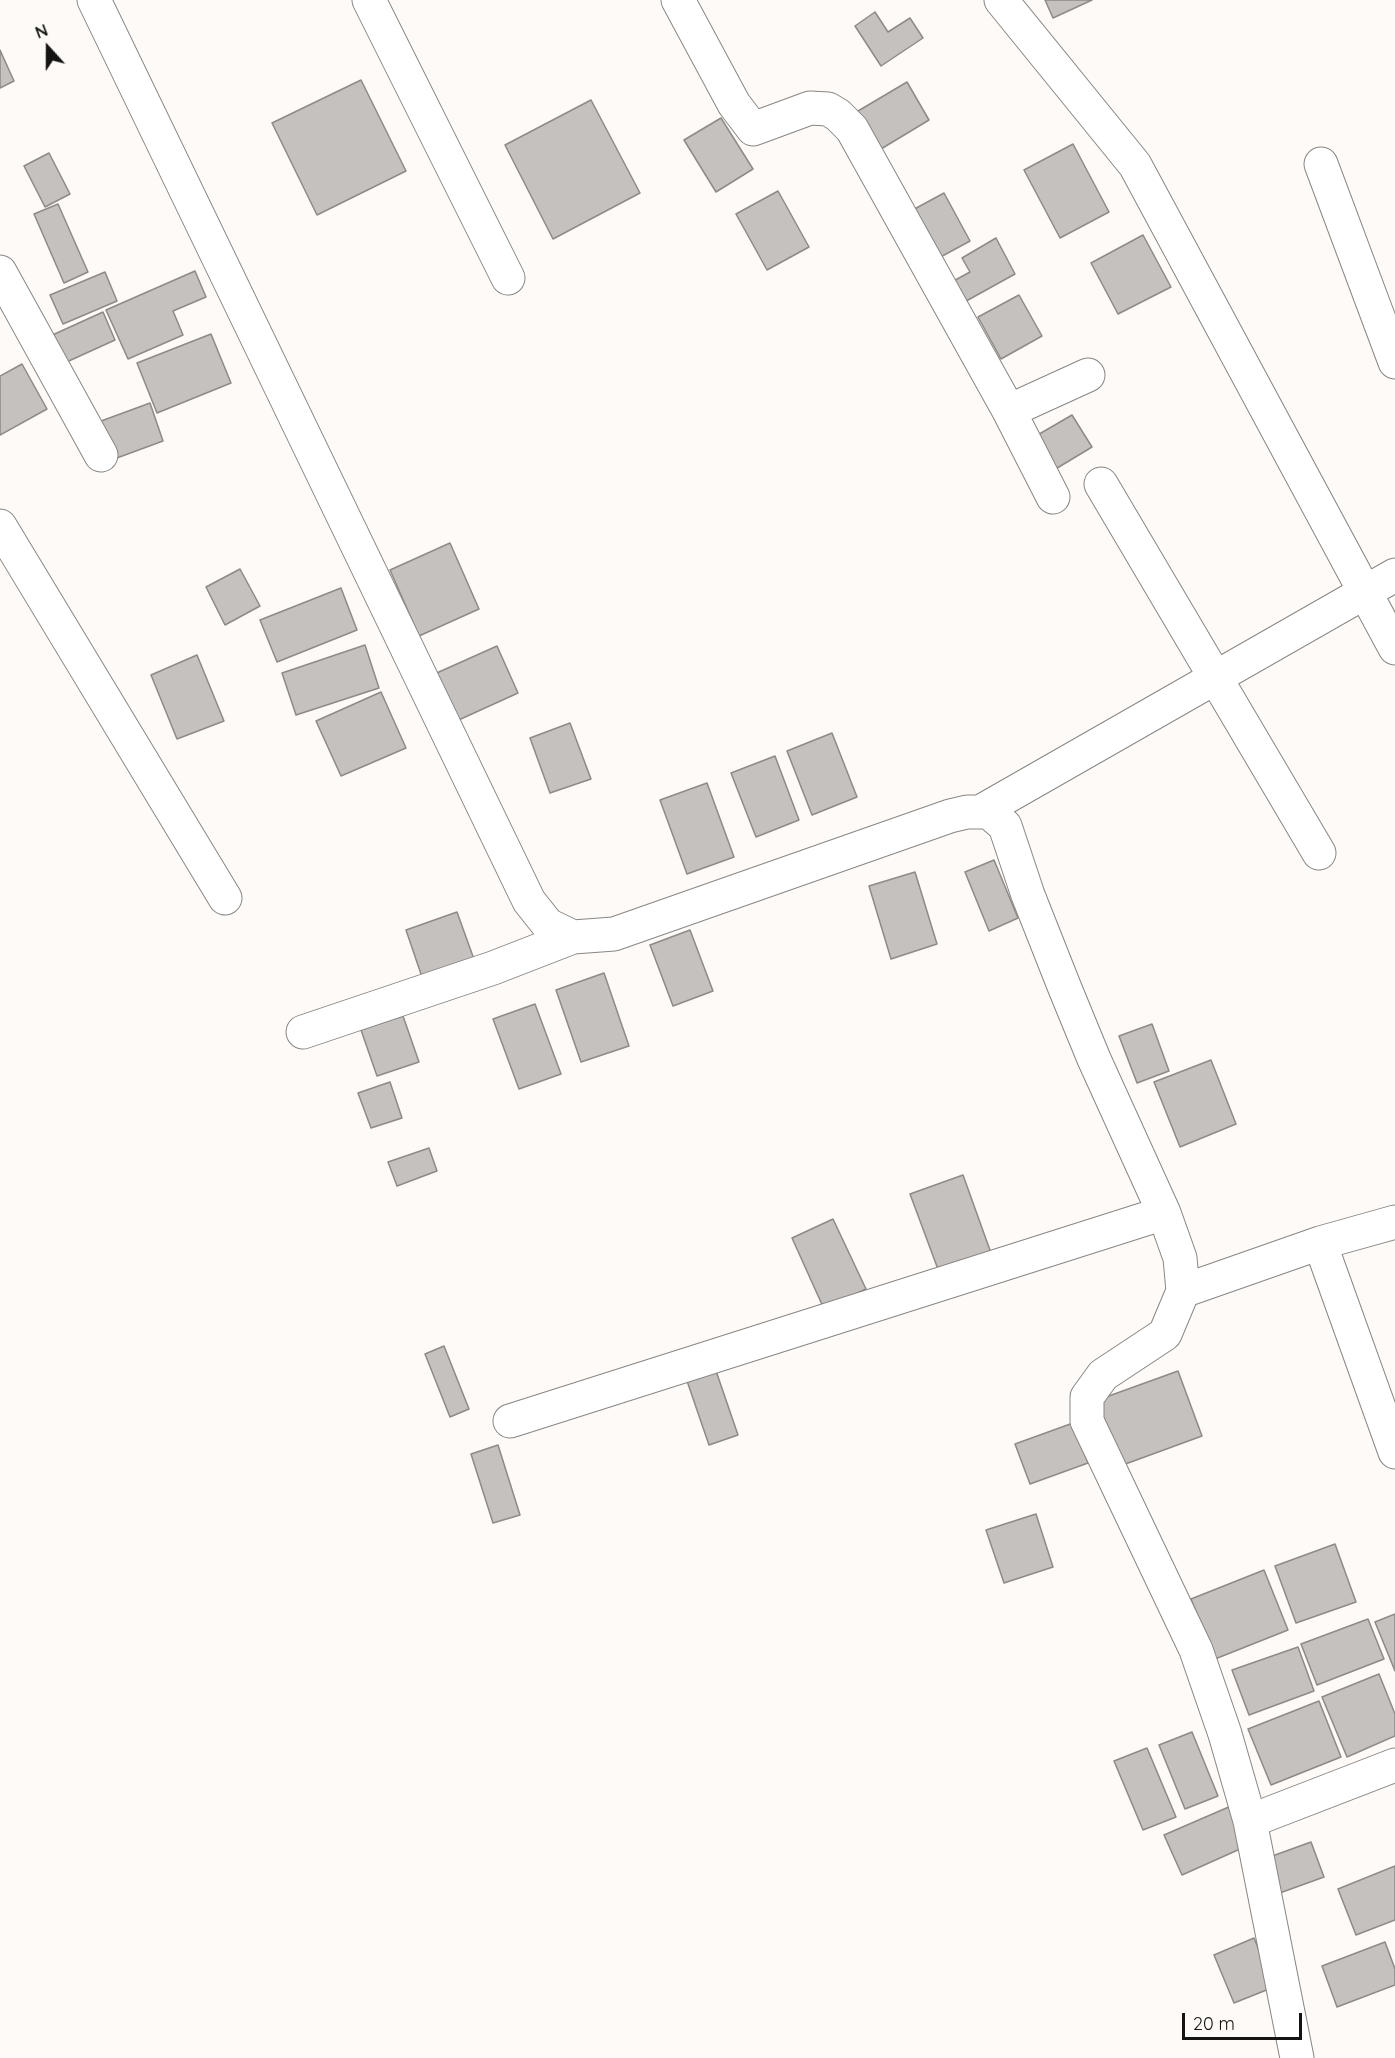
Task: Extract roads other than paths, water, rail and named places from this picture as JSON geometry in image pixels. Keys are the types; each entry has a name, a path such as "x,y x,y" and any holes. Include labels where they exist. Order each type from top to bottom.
{"street":[{"path":"94,0 530,901 548,925 573,938"},
{"path":"369,0 508,278"},
{"path":"678,0 734,104 753,129 810,108 828,109 852,129 1009,411 1053,496"},
{"path":"1001,0 1135,165 1395,648"},
{"path":"1321,164 1395,362"},
{"path":"0,272 101,455"},
{"path":"1009,411 1088,375"},
{"path":"1101,484 1319,853"},
{"path":"0,526 225,898"},
{"path":"980,812 1395,575"},
{"path":"303,1032 493,968 573,938 614,934 950,816 967,812 989,812 1005,826 1028,895 1064,987 1164,1213 1180,1258 1183,1291 1165,1334 1103,1376 1087,1397 1087,1421 1196,1650 1226,1734 1250,1821 1297,2058"},
{"path":"510,1421 1164,1213"},
{"path":"1183,1291 1320,1243 1395,1222"},
{"path":"1320,1243 1395,1452"},
{"path":"1250,1821 1395,1765"}]}
